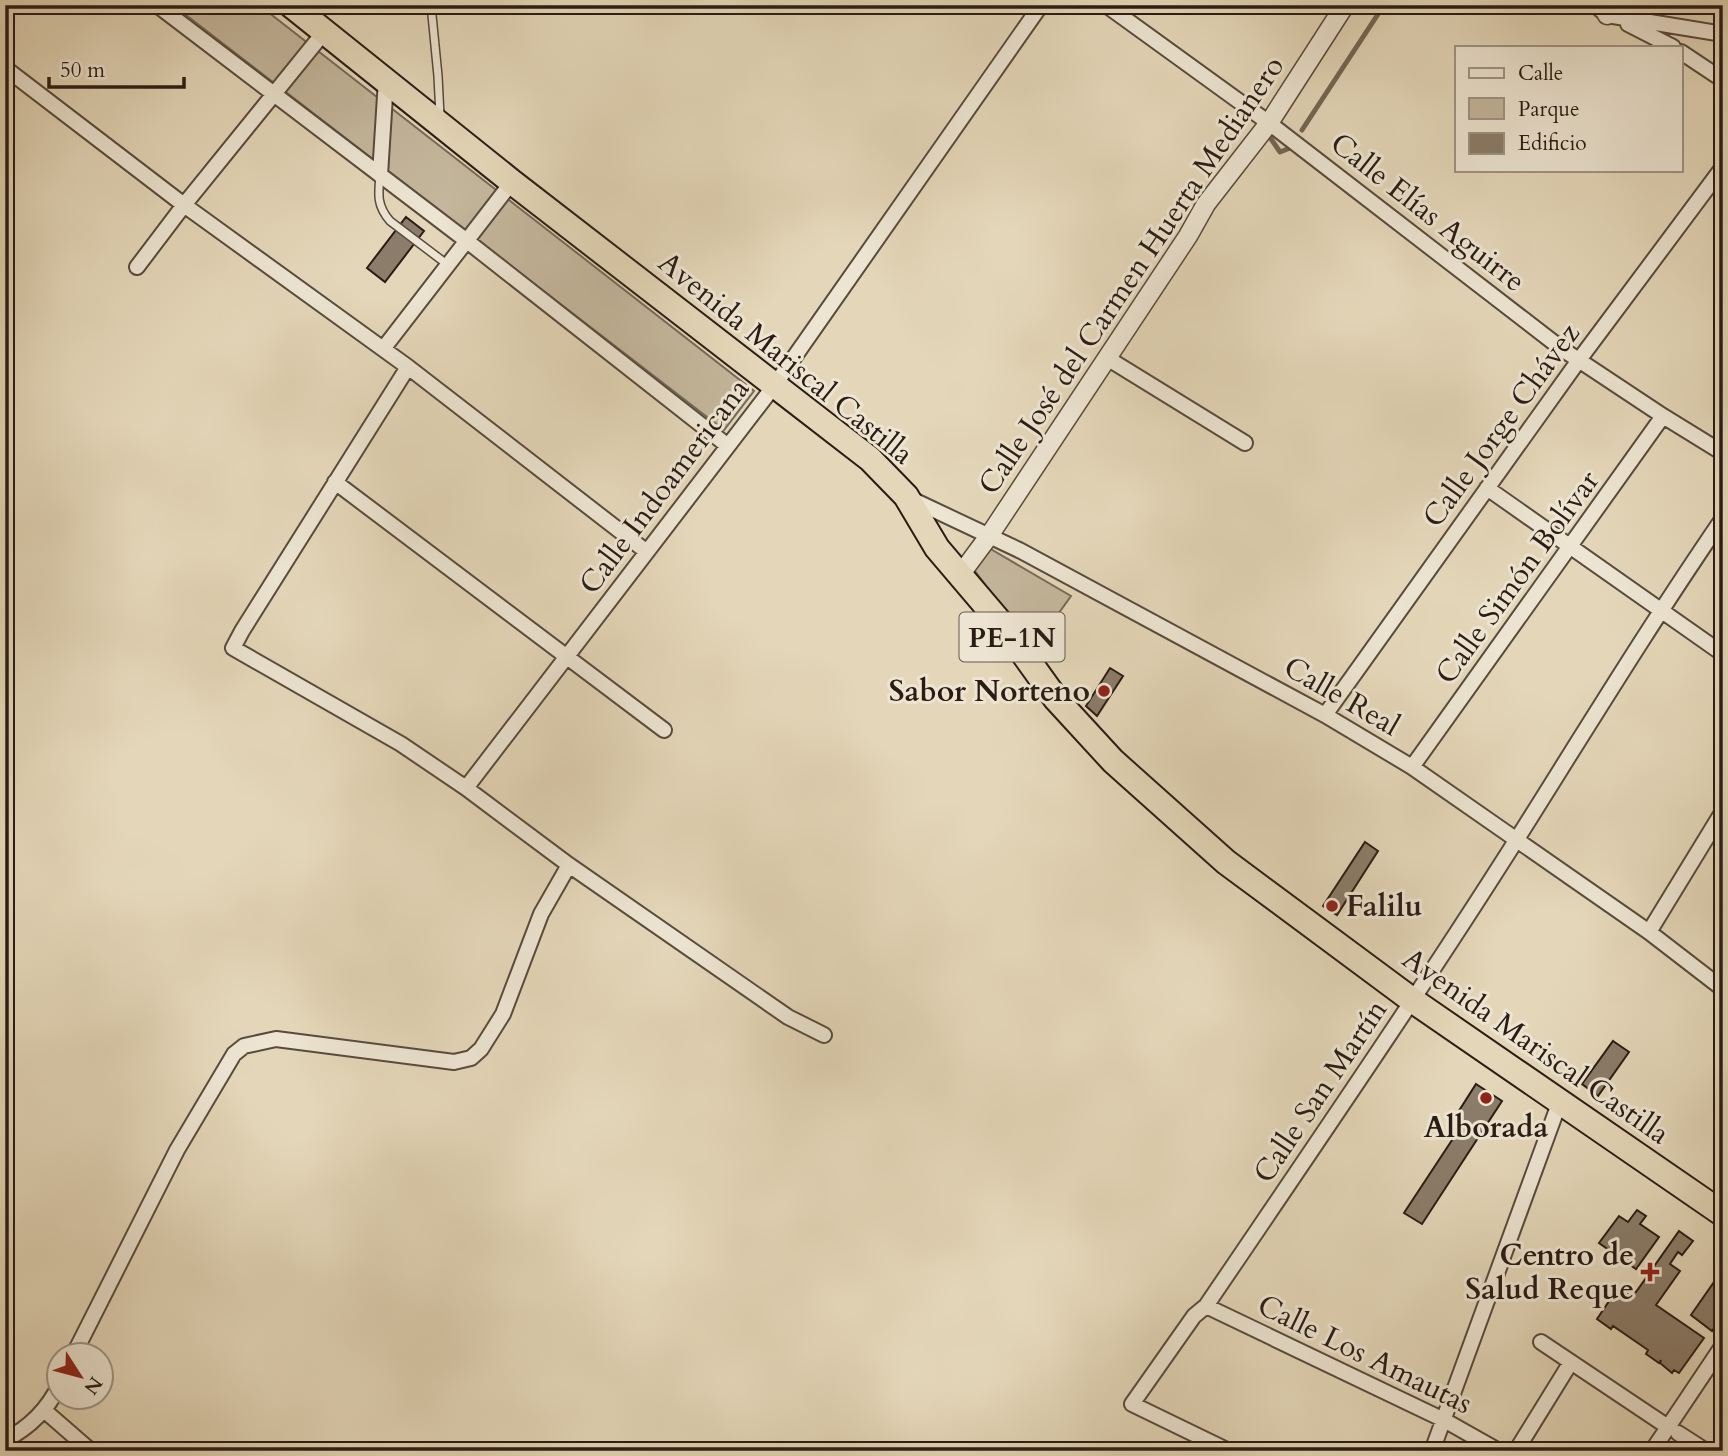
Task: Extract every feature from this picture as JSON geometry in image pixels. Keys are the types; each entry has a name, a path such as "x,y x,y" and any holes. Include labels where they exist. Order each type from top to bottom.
{"highway":[{"name":"Avenida Mariscal Castilla","path":"291,5 512,182 870,459 906,496 937,548 1005,628 1056,699 1113,761 1226,862 1412,1000 1723,1214"}],"street":[{"path":"157,5 467,241 728,446"},
{"name":"Calle Indoamericana","path":"466,788 774,386 1041,5"},
{"name":"Calle Elías Aguirre","path":"1106,5 1269,124 1579,360 1723,453"},
{"name":"Calle José del Carmen Huerta Medianero","path":"960,575 989,536 1188,236 1206,204 1269,124 1342,6"},
{"path":"1605,10 1723,34"},
{"path":"1605,10 1671,46"},
{"path":"137,267 325,31"},
{"path":"1682,53 1723,80"},
{"path":"5,68 184,205 408,367 647,552"},
{"path":"380,175 386,80"},
{"name":"Calle Jorge Chávez","path":"1325,715 1579,360 1723,167"},
{"path":"383,349 512,182"},
{"path":"1107,358 1245,443"},
{"path":"408,367 233,648 358,717 466,788 569,865 788,1017 824,1035"},
{"name":"Calle Simón Bolívar","path":"1412,767 1572,547 1663,416"},
{"path":"335,482 664,730"},
{"path":"1487,488 1723,654"},
{"name":"Calle Real","path":"906,496 989,536 1325,715 1412,767 1649,932 1723,989"},
{"name":"Calle San Martín","path":"1228,1451 1132,1404 1194,1315 1206,1306 1412,1000 1660,609 1723,518"},
{"path":"1649,932 1723,811"},
{"path":"81,1340 177,1150 234,1054 244,1046 276,1039 454,1062 471,1058 481,1049 503,1014 541,914 569,865"},
{"path":"1432,1451 1560,1101"},
{"name":"Calle Los Amautas","path":"1206,1306 1444,1420 1499,1451"},
{"path":"1541,1342 1706,1451"},
{"path":"1652,1451 1673,1430 1723,1345"},
{"path":"1516,1451 1571,1362"},
{"path":"7,1436 45,1411 90,1451"}],"lane":[{"path":"431,5 440,124"},
{"path":"380,175 377,200 383,213 448,265"}],"green space":[{"path":"173,5 259,5 754,391 724,430"},
{"path":"989,548 1071,596 1033,649 972,567"}],"building":[{"path":"406,217 424,231 385,282 367,268"},
{"name":"Sabor Norteno","path":"1110,668 1123,676 1097,716 1086,706"},
{"path":"1365,842 1378,851 1337,915 1323,906"},
{"path":"1613,1041 1629,1052 1598,1096 1582,1084"},
{"path":"1476,1084 1502,1101 1422,1224 1404,1213 1456,1134 1448,1128"},
{"path":"1637,1210 1646,1216 1640,1224 1659,1237 1636,1269 1599,1243 1619,1216 1628,1222"},
{"path":"1679,1231 1693,1241 1682,1255 1678,1252 1670,1264 1680,1271 1656,1305 1704,1338 1679,1373 1674,1370 1672,1373 1660,1363 1661,1360 1659,1363 1646,1354 1648,1350 1613,1326 1611,1329 1597,1319 1618,1288 1627,1294 1631,1288 1636,1292"},
{"path":"1723,1269 1723,1316 1712,1331 1691,1315"}],"waterway":[{"path":"1302,130 1384,5"},
{"path":"1265,138 1269,136 1280,152 1290,148"}],"place":[{"name":"Sabor Norteno","path":"1104,691"},
{"name":"Falilu","path":"1332,906"},
{"name":"Alborada","path":"1486,1098"},
{"name":"Centro de Salud Reque","path":"1650,1272"}]}
